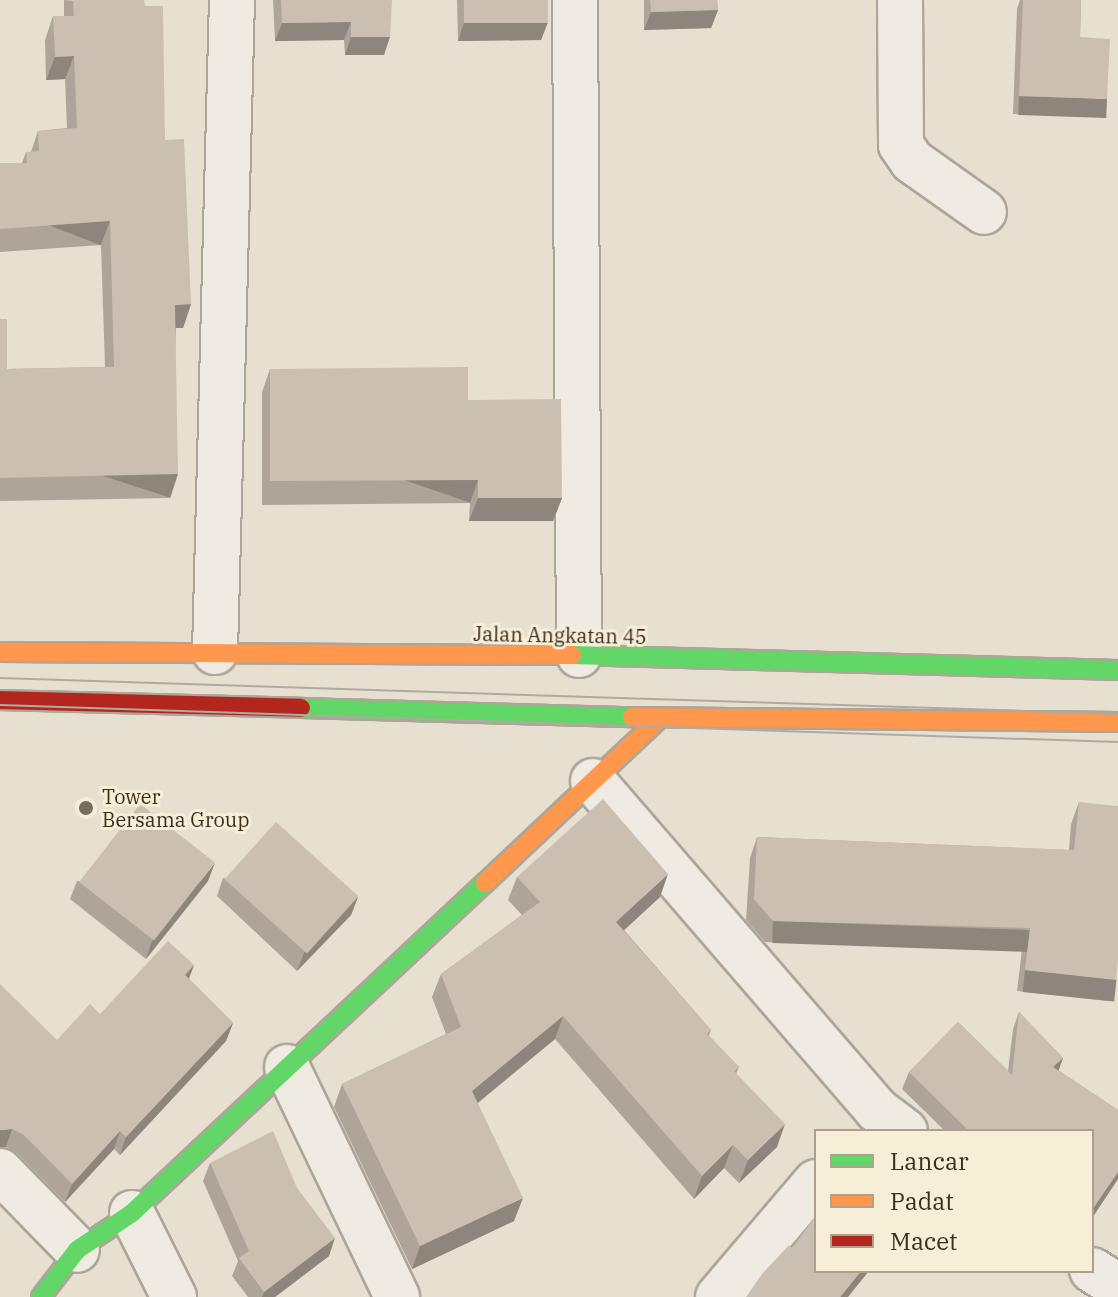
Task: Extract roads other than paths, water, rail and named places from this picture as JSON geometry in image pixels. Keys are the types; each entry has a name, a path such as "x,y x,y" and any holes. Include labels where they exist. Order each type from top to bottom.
{"main road":[{"name":"Jalan Angkatan 45","path":"0,652 579,655 1118,670"},
{"path":"0,700 660,718 1118,722"},
{"path":"41,1297 77,1250 132,1213 660,718"}],"street":[{"path":"215,652 232,0"},
{"path":"575,0 579,655"},
{"path":"900,0 901,145 912,161 984,212"},
{"path":"593,781 881,1124"},
{"path":"287,1067 397,1297"},
{"path":"0,1171 77,1250"},
{"path":"718,1297 814,1184"},
{"path":"132,1213 174,1297"},
{"path":"1094,1271 1118,1286"}],"tram line":[{"path":"0,678 1118,714"},
{"path":"0,705 1118,742"}],"place":[{"name":"Tower Bersama Group","path":"86,808"}]}
